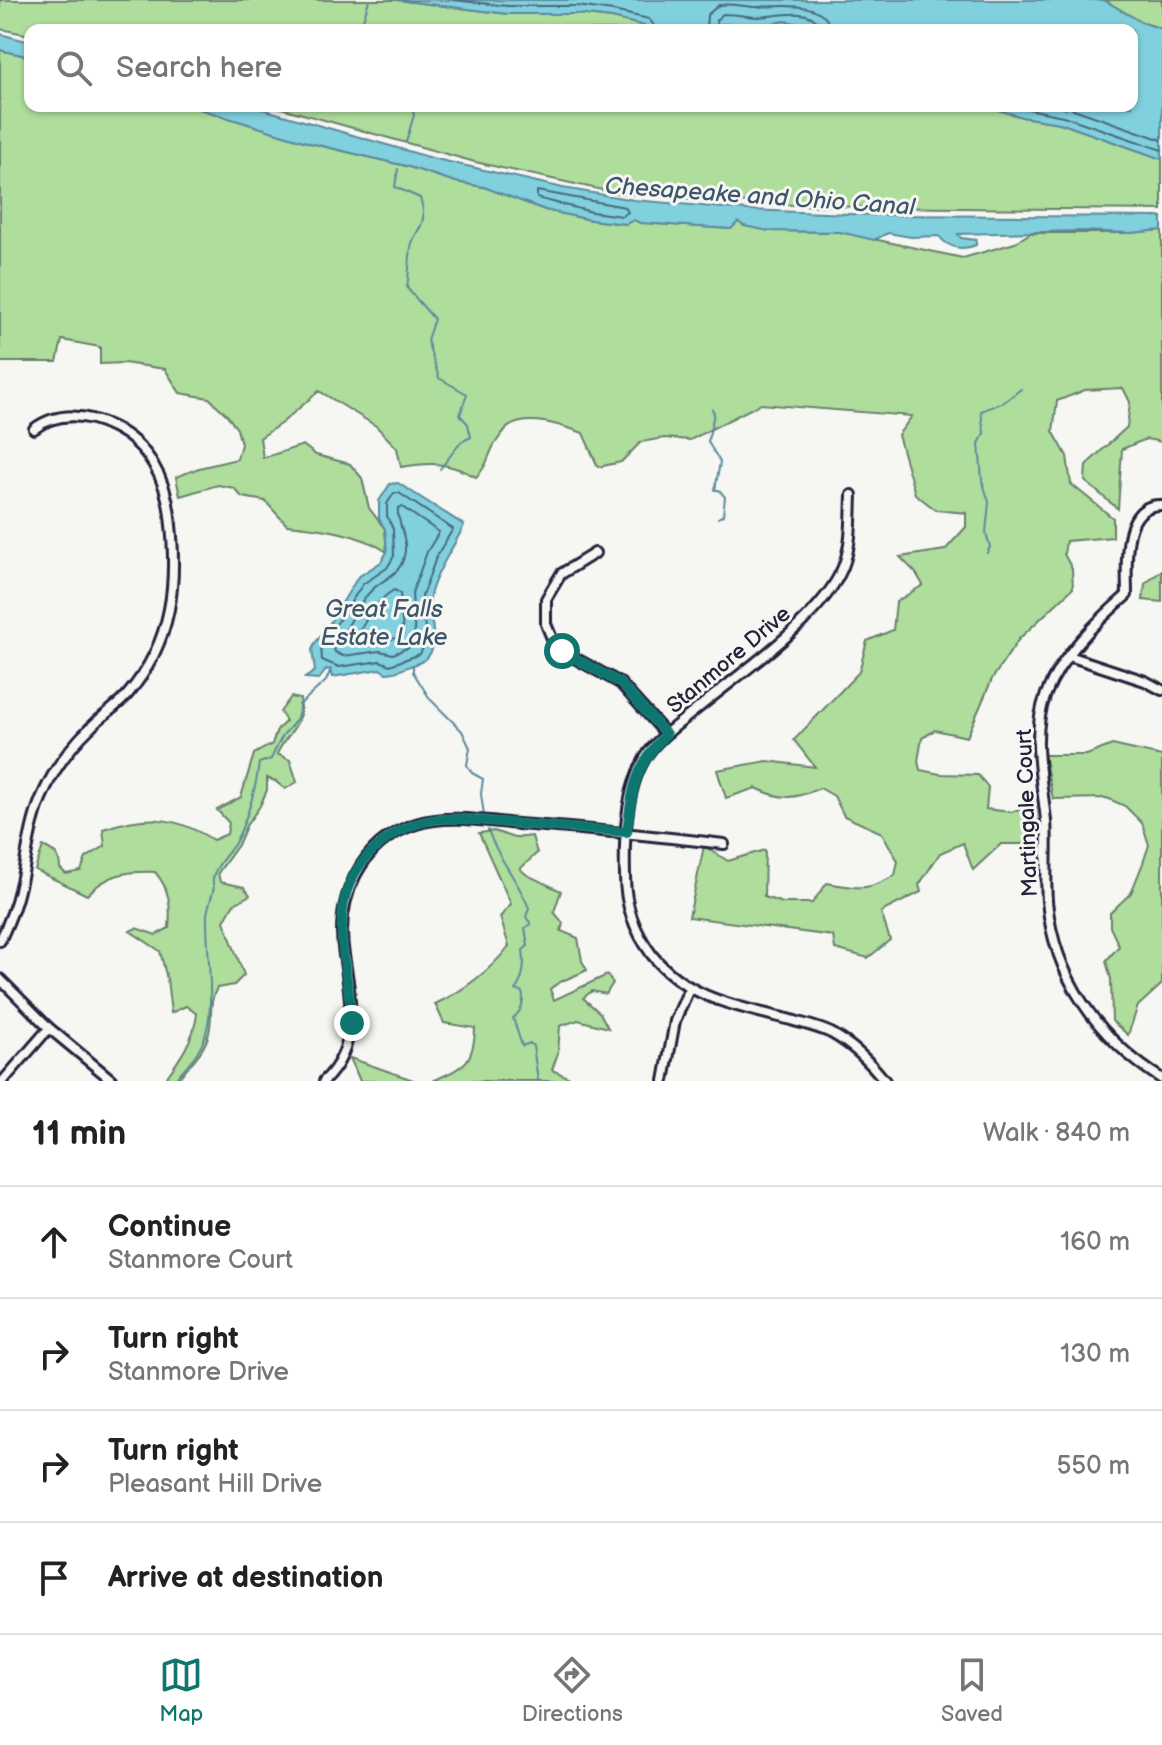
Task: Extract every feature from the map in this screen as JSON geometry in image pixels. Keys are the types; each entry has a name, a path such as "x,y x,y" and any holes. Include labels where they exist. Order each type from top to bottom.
{"street":[{"path":"0,941 13,913 31,825 45,788 75,743 128,694 159,645 170,611 174,559 165,488 156,469 137,444 117,429 85,417 61,416 45,420 34,429"},
{"name":"Stanmore Drive","path":"852,495 851,535 844,564 829,593 815,610 666,734 637,772 627,832 625,886 635,926 646,946 661,966 689,989 722,1002 831,1033 869,1061 885,1081"},
{"name":"Martingale Court","path":"1162,505 1143,510 1131,526 1127,542 1127,595 1090,631 1055,676 1046,695 1037,739 1046,824 1047,897 1053,938 1071,984 1096,1022 1134,1060 1162,1079"},
{"path":"595,553 561,574 546,599 546,624 553,641 562,651 620,683 666,734"},
{"path":"1069,656 1145,681 1162,690"},
{"path":"324,1081 343,1055 352,1023 342,946 343,905 360,865 385,840 415,824 447,818 627,832 724,844"},
{"path":"0,979 49,1028 113,1081"},
{"path":"664,1081 675,1021 689,989"},
{"path":"3,1081 49,1028"}],"green space":[{"path":"0,0 397,0 508,14 577,14 636,24 24,24 24,34 0,29"},
{"path":"1104,0 1162,0 1162,29 1141,22"},
{"path":"785,21 800,24 768,24"},
{"path":"0,50 24,56 24,112 209,112 310,143 484,187 545,210 591,220 625,224 634,219 655,224 731,229 738,221 769,231 840,232 963,258 1015,243 1030,233 1162,230 1162,442 1146,439 1122,449 1118,509 1085,481 1086,465 1127,427 1130,402 1123,388 1085,390 1057,401 1053,431 1067,456 1071,484 1113,518 1113,537 1066,541 1064,554 1072,569 1073,588 1019,639 992,679 967,737 935,730 922,738 918,761 920,770 978,775 988,787 986,809 1011,812 1036,806 1037,844 1001,844 973,870 963,843 940,853 919,885 921,892 881,912 890,940 868,958 835,949 833,936 689,917 704,846 728,861 765,850 764,897 783,903 812,903 827,883 862,887 895,875 898,861 882,833 844,816 834,796 820,788 788,797 756,788 726,798 717,770 767,761 815,767 794,740 859,672 867,641 893,630 896,602 923,585 900,557 945,550 966,527 966,513 936,510 915,494 898,435 912,416 760,404 690,440 664,438 641,442 621,462 598,467 583,433 546,422 527,421 506,430 476,477 440,464 401,467 397,448 376,426 319,391 260,438 263,458 303,445 316,455 350,464 362,478 369,508 385,529 387,552 352,536 287,525 265,501 242,497 234,488 218,485 180,496 176,477 237,459 241,444 237,429 227,415 209,398 180,393 165,369 124,363 100,364 100,347 62,340 57,362 0,362"},
{"path":"296,112 1005,112 1060,123 1162,159 1162,210 763,204 616,193 475,162"},
{"path":"1162,570 1162,602 1143,600 1145,584"},
{"path":"291,697 300,699 300,715 277,754 290,760 297,782 285,789 267,778 267,790 260,806 218,873 220,882 244,887 250,895 233,905 224,921 244,975 234,985 217,988 209,1033 200,1053 177,1081 164,1081 189,1041 197,1014 186,1006 171,1013 160,951 130,931 136,928 156,935 169,928 168,898 160,878 155,872 126,873 102,882 87,895 35,870 43,846 56,854 60,868 66,874 81,871 86,858 105,846 103,829 133,821 172,822 213,840 227,834 229,823 217,810 241,797 254,754 272,744 277,730 286,721 280,712"},
{"path":"1112,745 1162,756 1162,984 1138,1006 1128,1035 1112,1021 1111,979 1106,961 1119,946 1110,927 1110,913 1131,893 1149,845 1142,823 1125,806 1107,798 1053,799 1044,755 1087,755"},
{"path":"494,831 514,838 532,836 537,853 520,869 561,891 554,912 563,923 561,931 578,938 587,970 550,989 554,1000 607,975 613,983 606,994 592,991 583,998 600,1013 608,1028 578,1020 560,1026 558,1053 552,1070 570,1078 569,1081 433,1081 465,1063 472,1050 475,1028 444,1023 435,1004 475,980 509,946 500,917 511,904 479,833"},
{"path":"350,1058 416,1081 360,1081"}],"water":[{"path":"397,0 1104,0 1141,22 1162,29 1162,159 1060,123 1005,112 1138,112 1138,24 800,24 785,21 768,24 636,24 577,14 508,14"},
{"path":"0,34 24,40 24,56 0,50"},
{"name":"Chesapeake and Ohio Canal","path":"209,112 273,112 432,158 563,188 634,200 748,210 876,215 1162,217 1162,230 958,234 961,238 976,240 976,245 961,248 951,246 939,236 911,237 888,233 874,240 840,232 769,231 738,222 731,229 640,223 634,220 626,224 545,210 484,187 310,143"},
{"name":"Great Falls Estate Lake","path":"398,483 464,525 431,592 431,651 426,659 394,672 386,673 380,669 332,677 327,669 319,679 305,678 315,671 312,650 315,643 358,577 381,562 387,552 385,529 379,519 379,501 390,484"}],"waterway":[{"path":"364,24 369,0"},
{"path":"406,142 413,112"},
{"path":"398,169 395,187 420,198 423,208 422,222 411,248 407,288 434,319 427,340 439,378 467,394 460,415 468,424 471,437 461,442 440,469"},
{"path":"987,553 990,547 986,533 989,502 982,480 979,444 984,433 981,411 1004,402 1021,389"},
{"path":"712,409 714,413 708,442 720,462 715,490 725,497 723,515 718,518"},
{"path":"413,665 413,672 430,699 462,731 470,748 467,765 472,773 483,779 481,794 484,815"},
{"path":"174,1081 197,1053 207,1029 210,997 207,915 214,889 214,874 235,843 243,824 259,763 271,759 282,737 297,718 299,705 326,681 331,669"},
{"path":"488,830 529,908 526,917 531,924 525,928 528,946 523,950 523,971 515,990 522,992 523,1003 513,1018 522,1046 530,1043 533,1046 538,1081"}],"route":[{"path":"352,1023 342,946 343,905 360,865 385,840 415,824 447,818 627,832 637,772 666,734 620,683 562,651"}]}
